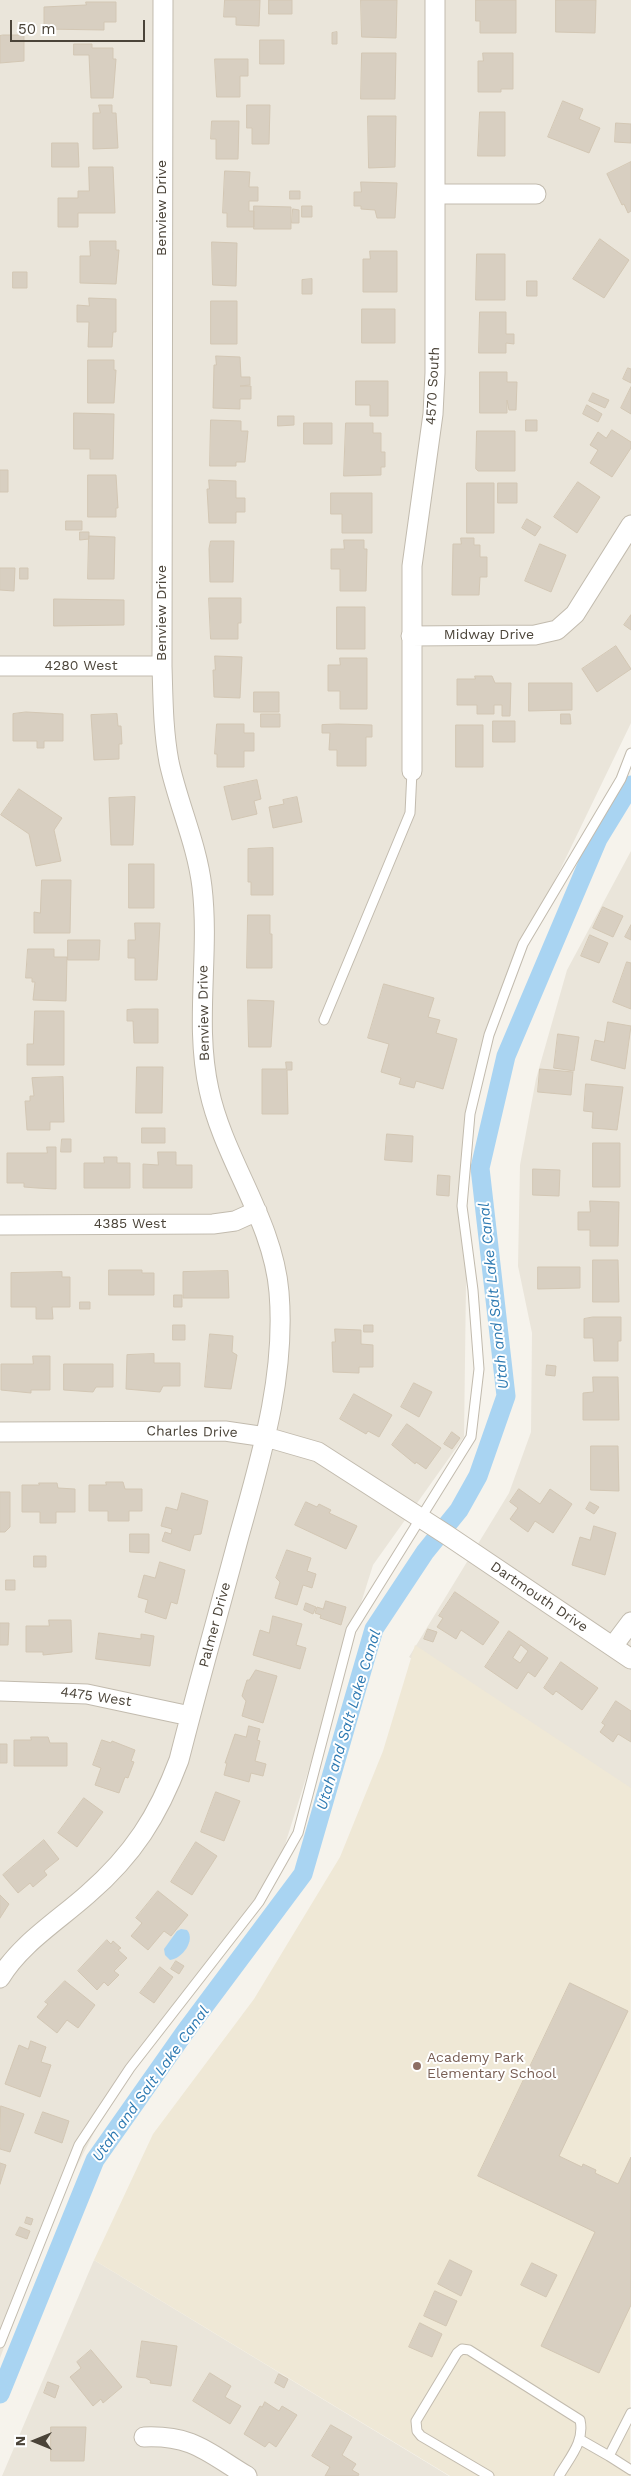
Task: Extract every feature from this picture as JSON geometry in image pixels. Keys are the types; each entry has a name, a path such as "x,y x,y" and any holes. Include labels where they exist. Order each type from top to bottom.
{"street":[{"name":"Benview Drive","path":"163,0 162,666 165,737 169,761 192,838 202,887 203,1037 206,1074 213,1108 257,1211"},
{"name":"4570 South","path":"412,771 411,636 413,548 434,397 435,0"},
{"path":"435,194 536,194"},
{"name":"Midway Drive","path":"411,636 536,635 557,630 574,614 631,525"},
{"name":"4280 West","path":"0,666 162,666"},
{"name":"4385 West","path":"0,1224 220,1224 235,1221 257,1211"},
{"name":"Palmer Drive","path":"0,1978 5,1969 26,1948 118,1866 146,1831 166,1794 179,1760 266,1437 277,1371 280,1330 279,1293 275,1262 257,1211"},
{"name":"Charles Drive","path":"0,1432 225,1431 266,1437 318,1452 334,1460 447,1535"},
{"name":"Dartmouth Drive","path":"447,1535 631,1659"},
{"path":"613,1646 631,1622"},
{"name":"4475 West","path":"0,1691 87,1694 190,1716"},
{"path":"144,2437 167,2436 192,2442 247,2476"}],"lane":[{"path":"0,2343 79,2145 130,2068 259,1902 298,1833 351,1630 424,1520 472,1437 479,1369 473,1290 462,1206 470,1114 489,1035 523,944 620,779 631,754"},
{"path":"324,1020 410,813 412,771"},
{"path":"488,2476 421,2436 417,2431 416,2421 457,2353 462,2349 469,2350 580,2420 581,2440 559,2476"},
{"path":"608,2456 631,2413"},
{"path":"581,2440 631,2470"}],"shaded area":[{"path":"0,0 631,0 631,723 503,988 468,1128 464,1437 373,1565 272,1886 133,2057 63,2193 0,2358"},
{"path":"631,851 631,1801 409,1657 509,1493 531,1432 532,1333 518,1266 520,1165 536,1079 567,970"},
{"name":"Academy Park Elementary School","path":"415,1645 631,1788 630,2476 450,2476 94,2260 153,2134 254,1999 340,1857 383,1751"},
{"path":"94,2260 449,2476 2,2476"}],"water":[{"path":"181,1929 187,1930 190,1939 189,1944 183,1953 170,1960 165,1955 164,1949 177,1931"}],"building":[{"path":"225,0 260,0 259,26 236,25 236,17 224,17"},
{"path":"269,0 292,0 292,14 269,14"},
{"path":"361,0 397,0 396,38 362,37"},
{"path":"476,0 516,0 516,33 480,33 480,21 476,21"},
{"path":"556,0 596,0 595,33 556,32"},
{"path":"86,2 116,2 116,22 104,22 104,30 44,29 44,7 86,5"},
{"path":"337,32 337,44 332,44 332,33"},
{"path":"24,35 24,61 0,63 0,36"},
{"path":"260,40 284,40 284,64 260,64"},
{"path":"74,44 92,44 92,48 113,48 113,59 116,59 113,98 91,98 89,55 74,55"},
{"path":"362,53 396,53 395,99 361,99"},
{"path":"483,53 513,53 513,89 501,89 501,92 478,92 478,61 483,61"},
{"path":"215,59 248,59 248,76 240,76 240,97 217,97"},
{"path":"563,101 583,109 579,119 600,128 589,153 548,137"},
{"path":"99,105 112,105 112,113 116,113 118,148 93,149 93,113 100,113"},
{"path":"247,105 270,105 269,144 252,144 252,128 247,128"},
{"path":"480,112 505,112 505,156 478,156"},
{"path":"368,116 396,116 395,167 369,168"},
{"path":"212,121 239,121 238,159 216,159 216,139 211,139"},
{"path":"616,123 631,124 631,143 615,142"},
{"path":"52,143 78,143 79,167 52,167"},
{"path":"631,162 631,211 628,213 607,174"},
{"path":"89,167 113,167 115,213 78,213 78,227 58,227 58,198 78,198 78,191 89,191"},
{"path":"225,171 250,172 249,187 258,187 258,201 249,201 249,211 254,211 254,227 227,227 227,213 223,213"},
{"path":"361,182 397,183 395,218 377,218 375,210 361,209 361,206 354,206 354,192 361,192"},
{"path":"290,191 300,191 300,199 290,199"},
{"path":"254,206 291,207 291,229 254,229"},
{"path":"302,206 312,206 312,217 302,217"},
{"path":"293,209 299,210 299,223 292,223"},
{"path":"600,239 629,260 604,298 573,279"},
{"path":"90,241 116,241 116,250 119,250 116,284 80,283 80,256 90,256"},
{"path":"212,242 237,243 236,286 213,285"},
{"path":"370,251 397,251 397,292 363,292 363,259 370,259"},
{"path":"477,254 505,254 505,300 476,300"},
{"path":"13,272 27,272 27,288 13,288"},
{"path":"312,279 312,294 302,294 302,280"},
{"path":"527,281 537,281 537,296 527,296"},
{"path":"89,298 116,299 116,332 113,332 112,347 88,347 89,322 77,322 77,305 89,306"},
{"path":"211,301 237,301 237,344 211,344"},
{"path":"362,309 395,309 395,343 362,343"},
{"path":"480,312 506,312 506,334 514,334 514,344 506,343 506,353 479,353"},
{"path":"216,356 240,357 241,377 250,377 250,385 240,386 251,386 251,399 240,399 240,409 213,408"},
{"path":"88,360 114,360 114,370 116,370 114,403 88,403"},
{"path":"628,368 631,369 631,383 623,379"},
{"path":"480,372 507,372 507,382 517,382 516,410 509,410 507,400 507,413 480,413"},
{"path":"356,381 388,381 388,416 370,416 370,405 356,405"},
{"path":"631,387 631,414 621,408"},
{"path":"593,393 609,400 605,408 589,401"},
{"path":"587,405 602,414 598,422 583,414"},
{"path":"74,413 114,414 113,459 90,459 90,449 74,449"},
{"path":"278,416 294,416 294,425 278,426"},
{"path":"211,420 241,421 241,431 248,431 245,462 236,462 236,466 210,466"},
{"path":"526,420 537,420 537,431 526,431"},
{"path":"304,423 332,423 332,444 304,444"},
{"path":"346,423 373,423 373,433 381,433 381,452 385,452 385,467 381,467 381,475 344,476"},
{"path":"612,430 631,442 631,448 612,477 590,463 598,450 590,445 598,432 606,438"},
{"path":"477,431 515,431 515,471 478,471 476,469"},
{"path":"0,470 8,470 8,492 0,492"},
{"path":"88,475 116,475 118,508 116,508 116,517 88,517"},
{"path":"209,480 236,481 236,498 245,498 245,512 236,512 236,523 209,523 207,489 209,489"},
{"path":"578,482 600,497 577,533 554,517"},
{"path":"467,483 494,483 494,533 467,533"},
{"path":"498,483 517,483 517,503 498,503"},
{"path":"331,493 372,493 372,533 342,533 342,514 331,514"},
{"path":"527,519 541,527 535,536 522,528"},
{"path":"66,521 82,521 82,530 66,530"},
{"path":"80,532 89,532 89,539 80,540"},
{"path":"89,536 115,537 114,579 88,579"},
{"path":"461,538 474,538 474,545 480,545 480,557 487,557 487,577 480,577 479,595 452,595 453,544 461,544"},
{"path":"344,540 364,540 364,549 367,549 366,591 340,591 340,569 331,569 331,549 344,549"},
{"path":"211,541 234,541 233,582 210,582 209,549"},
{"path":"540,544 566,555 551,592 525,581"},
{"path":"0,568 15,568 14,591 0,590"},
{"path":"20,568 28,568 28,579 20,579"},
{"path":"209,598 241,598 241,623 238,623 238,639 211,639"},
{"path":"54,599 124,600 124,625 54,626"},
{"path":"337,607 365,607 365,649 337,649"},
{"path":"631,615 631,630 624,625"},
{"path":"616,646 631,669 597,692 582,669"},
{"path":"215,656 242,657 240,698 214,697 213,670 215,670"},
{"path":"340,658 367,658 367,709 340,709 340,691 328,691 328,665 340,665"},
{"path":"475,676 492,676 495,683 511,683 510,716 502,716 502,705 494,705 494,714 477,714 477,705 457,705 457,679 475,679"},
{"path":"529,683 572,683 572,710 529,711"},
{"path":"254,692 279,692 279,712 254,712"},
{"path":"26,712 63,714 63,741 44,741 44,748 37,748 37,741 13,741 13,714"},
{"path":"117,714 118,726 121,726 122,744 119,744 119,759 94,760 91,715"},
{"path":"261,714 280,714 280,727 261,727"},
{"path":"561,714 570,714 571,724 561,724"},
{"path":"493,721 515,721 515,742 493,742"},
{"path":"217,724 244,724 244,733 254,733 254,751 244,751 244,767 217,767 217,754 215,754"},
{"path":"322,725 372,725 372,737 366,737 366,766 337,766 337,750 329,750 330,733 322,733"},
{"path":"456,725 483,725 483,767 456,767"},
{"path":"257,780 261,799 254,801 257,814 232,820 224,787"},
{"path":"19,789 62,818 54,830 61,861 36,866 29,834 1,815"},
{"path":"135,797 133,845 111,845 109,798"},
{"path":"297,797 302,822 273,828 269,807 284,804 283,800"},
{"path":"273,848 273,895 251,895 251,882 248,882 248,849"},
{"path":"129,864 154,864 154,908 129,908"},
{"path":"42,880 71,880 70,933 34,933 34,912 40,913"},
{"path":"603,907 623,916 613,937 593,928"},
{"path":"248,915 270,915 272,968 247,968"},
{"path":"135,923 160,923 157,980 135,980 135,958 128,958 128,940 135,940"},
{"path":"631,925 631,940 625,937"},
{"path":"590,935 608,943 599,963 581,956"},
{"path":"68,940 100,940 99,960 68,960"},
{"path":"28,949 54,949 54,957 67,957 66,1001 33,1000 35,982 32,982 32,978 26,978"},
{"path":"627,962 631,963 631,1009 613,1002"},
{"path":"384,984 434,998 428,1017 440,1020 436,1033 457,1039 443,1089 416,1081 414,1088 399,1084 401,1078 381,1072 389,1044 368,1038"},
{"path":"248,1000 274,1001 271,1047 249,1047"},
{"path":"158,1009 158,1043 134,1043 133,1021 127,1021 127,1010"},
{"path":"35,1011 64,1011 64,1065 27,1065 27,1044 33,1044"},
{"path":"608,1022 631,1026 625,1069 591,1060 595,1040 604,1042"},
{"path":"558,1034 579,1037 574,1071 554,1068"},
{"path":"286,1062 292,1062 292,1070 287,1070 288,1114 262,1114 262,1069 286,1069"},
{"path":"137,1067 163,1067 162,1113 136,1113"},
{"path":"540,1069 573,1072 571,1095 538,1092"},
{"path":"63,1077 64,1122 50,1122 50,1130 27,1130 25,1101 30,1101 30,1096 34,1096 32,1078"},
{"path":"586,1084 623,1087 617,1130 592,1128 593,1112 584,1111"},
{"path":"142,1128 165,1128 165,1143 142,1143"},
{"path":"387,1134 413,1136 412,1162 385,1160"},
{"path":"62,1139 71,1139 71,1152 61,1152"},
{"path":"593,1143 620,1143 620,1187 593,1187"},
{"path":"47,1147 56,1147 56,1189 24,1187 24,1183 7,1183 7,1153 47,1153"},
{"path":"158,1152 176,1152 176,1165 192,1165 192,1188 143,1188 143,1164 158,1165"},
{"path":"104,1157 117,1157 117,1163 130,1163 130,1188 84,1188 84,1163 104,1163"},
{"path":"533,1169 560,1170 559,1196 533,1195"},
{"path":"438,1175 450,1176 449,1196 437,1195"},
{"path":"590,1201 619,1202 618,1246 590,1246 590,1230 578,1230 578,1212 590,1212"},
{"path":"593,1260 618,1260 619,1302 593,1302"},
{"path":"538,1267 580,1267 580,1288 538,1289"},
{"path":"109,1270 142,1270 142,1273 154,1273 154,1295 109,1295"},
{"path":"228,1271 229,1298 183,1298 183,1272"},
{"path":"62,1272 62,1277 70,1277 70,1307 52,1307 53,1319 36,1319 36,1307 11,1307 11,1273"},
{"path":"174,1295 182,1295 182,1307 174,1307"},
{"path":"80,1302 90,1302 90,1309 80,1309"},
{"path":"593,1317 621,1317 621,1341 618,1341 618,1361 594,1361 593,1338 584,1338 584,1319"},
{"path":"173,1325 185,1325 185,1340 173,1340"},
{"path":"364,1325 373,1325 373,1332 364,1332"},
{"path":"335,1329 361,1330 361,1344 373,1345 373,1367 359,1367 359,1373 333,1372 332,1342 335,1342"},
{"path":"210,1334 233,1336 232,1352 237,1355 231,1389 205,1387"},
{"path":"154,1354 154,1363 180,1363 180,1386 163,1386 160,1392 126,1389 127,1355"},
{"path":"33,1356 50,1356 50,1390 31,1390 31,1393 1,1390 1,1364 33,1364"},
{"path":"64,1364 113,1364 113,1387 96,1387 93,1392 64,1390"},
{"path":"547,1365 556,1366 555,1376 546,1375"},
{"path":"593,1377 618,1377 619,1420 583,1420 583,1393 593,1392"},
{"path":"414,1383 432,1392 419,1417 401,1407"},
{"path":"354,1394 392,1415 379,1437 368,1431 366,1434 340,1419"},
{"path":"407,1424 441,1448 426,1469 416,1462 415,1464 392,1445"},
{"path":"452,1432 460,1438 452,1449 444,1444"},
{"path":"591,1446 618,1446 619,1491 591,1490"},
{"path":"106,1482 123,1482 125,1489 142,1489 142,1511 129,1511 129,1521 108,1521 108,1511 89,1511 89,1485 106,1485"},
{"path":"39,1483 57,1483 58,1488 75,1489 75,1512 56,1512 56,1523 40,1523 40,1512 22,1512 22,1485 39,1485"},
{"path":"519,1489 540,1504 550,1489 572,1504 553,1533 535,1521 528,1532 510,1519 518,1508 510,1502"},
{"path":"0,1492 10,1492 10,1527 5,1532 0,1532"},
{"path":"182,1493 208,1501 201,1534 194,1535 190,1551 162,1541 165,1532 171,1534 172,1529 161,1526 166,1507 177,1510"},
{"path":"306,1502 317,1507 319,1504 331,1510 329,1513 357,1526 346,1549 295,1525"},
{"path":"590,1502 599,1507 594,1514 586,1509"},
{"path":"594,1526 616,1533 605,1575 572,1565 580,1537 590,1540"},
{"path":"130,1534 149,1534 149,1553 130,1552"},
{"path":"287,1550 311,1558 307,1571 316,1574 312,1588 303,1585 297,1605 275,1598 280,1582 276,1578"},
{"path":"34,1556 46,1556 46,1567 34,1567"},
{"path":"160,1562 185,1570 177,1604 171,1602 166,1619 145,1612 148,1600 138,1597 144,1575 155,1578"},
{"path":"6,1580 15,1580 15,1590 6,1590"},
{"path":"455,1592 499,1622 483,1645 461,1630 456,1639 437,1627 443,1618 439,1616"},
{"path":"326,1601 346,1607 341,1625 320,1618 321,1615 315,1613 317,1607 323,1609"},
{"path":"306,1603 316,1607 313,1614 304,1610"},
{"path":"273,1616 302,1624 296,1645 306,1648 300,1669 253,1655 260,1630 269,1633"},
{"path":"49,1620 71,1620 72,1652 43,1655 43,1652 26,1652 26,1626 49,1626"},
{"path":"0,1623 9,1623 8,1645 0,1645"},
{"path":"428,1629 437,1632 433,1642 424,1639"},
{"path":"509,1631 548,1658 535,1677 528,1672 517,1689 485,1667","holes":["521,1645 528,1651 520,1663 513,1658"]},
{"path":"99,1633 141,1639 141,1634 154,1636 150,1666 96,1659"},
{"path":"561,1662 598,1688 582,1710 556,1691 553,1695 544,1688"},
{"path":"256,1670 277,1676 263,1723 242,1716 246,1701 242,1696 247,1680"},
{"path":"616,1701 631,1711 631,1742 618,1734 613,1742 600,1732 605,1725 602,1723"},
{"path":"249,1726 260,1729 257,1740 260,1741 255,1761 266,1764 263,1776 251,1773 249,1782 224,1775 227,1763 225,1763 235,1734 246,1737"},
{"path":"31,1737 48,1737 50,1743 67,1743 67,1766 14,1766 14,1740 31,1740"},
{"path":"102,1740 111,1743 112,1741 135,1750 131,1761 134,1762 128,1778 125,1777 119,1793 95,1785 101,1768 93,1765"},
{"path":"0,1744 7,1744 7,1763 0,1763"},
{"path":"216,1792 240,1801 224,1841 201,1832"},
{"path":"84,1798 103,1812 77,1847 58,1833"},
{"path":"44,1840 59,1859 44,1871 47,1875 33,1887 30,1883 18,1893 3,1875"},
{"path":"196,1842 217,1856 192,1895 171,1882"},
{"path":"158,1891 188,1915 171,1936 164,1931 148,1950 131,1936 142,1923 136,1918"},
{"path":"0,1895 9,1904 0,1918"},
{"path":"107,1940 111,1944 113,1941 121,1948 118,1950 127,1958 114,1971 119,1975 108,1986 104,1982 97,1990 78,1971"},
{"path":"176,1961 184,1966 179,1974 171,1969"},
{"path":"160,1967 173,1977 154,2003 140,1993"},
{"path":"65,1981 95,2005 78,2028 67,2020 57,2033 37,2017 48,2004 45,2002"},
{"path":"570,1983 628,2011 559,2156 582,2167 583,2164 596,2170 595,2173 618,2184 631,2157 631,2305 599,2373 541,2346 595,2232 478,2176"},
{"path":"31,2041 46,2047 41,2062 51,2065 40,2097 5,2084 19,2045 28,2049"},
{"path":"1,2106 24,2114 10,2152 0,2149"},
{"path":"43,2112 69,2121 62,2143 35,2133"},
{"path":"0,2163 6,2165 0,2184"},
{"path":"27,2217 33,2219 31,2225 25,2223"},
{"path":"20,2227 30,2231 27,2239 16,2235"},
{"path":"450,2260 472,2271 461,2296 438,2284"},
{"path":"532,2263 557,2275 546,2297 521,2285"},
{"path":"435,2291 457,2301 446,2326 424,2316"},
{"path":"420,2323 442,2334 432,2357 409,2347"},
{"path":"142,2341 177,2346 171,2386 150,2383 151,2381 146,2378 137,2377"},
{"path":"91,2350 122,2387 103,2403 101,2399 93,2406 70,2377 81,2368 77,2362"},
{"path":"210,2373 231,2386 225,2397 241,2406 230,2424 193,2401"},
{"path":"279,2374 288,2379 284,2388 275,2383"},
{"path":"48,2382 59,2386 55,2398 44,2393"},
{"path":"265,2402 279,2411 282,2406 297,2415 276,2447 269,2442 265,2447 244,2434 260,2406 262,2407"},
{"path":"331,2425 352,2437 342,2455 356,2464 352,2470 359,2474 358,2476 325,2476 330,2467 312,2456"},
{"path":"51,2427 86,2427 84,2461 51,2461"}],"waterway":[{"name":"Utah and Salt Lake Canal","path":"0,2394 95,2160 185,2032 303,1874 374,1629 425,1552 459,1510 478,1476 506,1396 480,1168 506,1056 598,839 631,785"}],"place":[{"name":"Academy Park Elementary School","path":"417,2066"}]}
